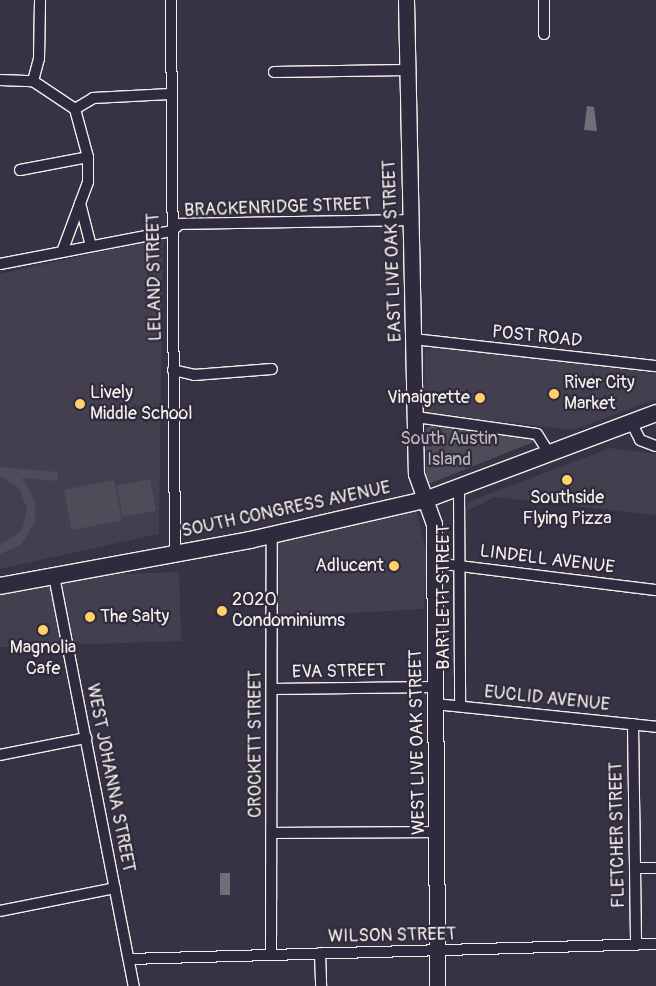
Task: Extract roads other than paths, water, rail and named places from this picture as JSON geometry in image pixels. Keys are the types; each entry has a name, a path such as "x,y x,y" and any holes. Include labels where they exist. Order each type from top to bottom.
{"main road":[{"name":"SOUTH CONGRESS AVENUE","path":"0,586 175,554 425,500 656,413"}],"street":[{"path":"33,81 40,59 40,0"},
{"name":"LELAND STREET","path":"171,0 170,94 175,554"},
{"name":"EAST LIVE OAK STREET","path":"406,0 416,474 425,500"},
{"path":"544,0 544,34"},
{"path":"274,72 407,70"},
{"path":"0,80 33,81 75,109 88,157 88,182 62,252"},
{"path":"75,109 93,98 170,94"},
{"path":"20,170 88,157"},
{"path":"80,203 91,246"},
{"name":"BRACKENRIDGE STREET","path":"0,264 171,231 180,224 411,220"},
{"name":"POST ROAD","path":"414,340 656,366"},
{"path":"173,370 194,375 272,369"},
{"path":"416,417 537,434 549,453"},
{"path":"632,422 640,440 656,446"},
{"name":"BARTLETT STREET","path":"459,488 460,706"},
{"name":"WEST LIVE OAK STREET","path":"425,500 434,524 435,563 435,704 438,832 437,986"},
{"name":"CROCKETT STREET","path":"271,954 273,833 272,534"},
{"name":"LINDELL AVENUE","path":"435,563 656,590"},
{"name":"WEST JOHANNA STREET","path":"54,576 134,986"},
{"name":"EVA STREET","path":"272,689 435,687"},
{"name":"EUCLID AVENUE","path":"435,704 656,727"},
{"name":"FLETCHER STREET","path":"633,724 636,945"},
{"path":"0,755 86,738"},
{"path":"273,833 438,832"},
{"path":"635,868 656,868"},
{"path":"0,911 115,888"},
{"name":"WILSON STREET","path":"129,959 320,953 436,953 656,944"},
{"path":"320,953 321,986"}],"place":[{"name":"River City Market","path":"554,394"},
{"name":"Vinaigrette","path":"480,398"},
{"name":"Lively Middle School","path":"80,404"},
{"name":"Southside Flying Pizza","path":"567,480"},
{"name":"Adlucent","path":"394,566"},
{"name":"2020 Condominiums","path":"222,611"},
{"name":"The Salty","path":"90,617"},
{"name":"Magnolia Cafe","path":"43,630"}],"park label":[{"name":"South Austin Island","path":"449,450"}]}
